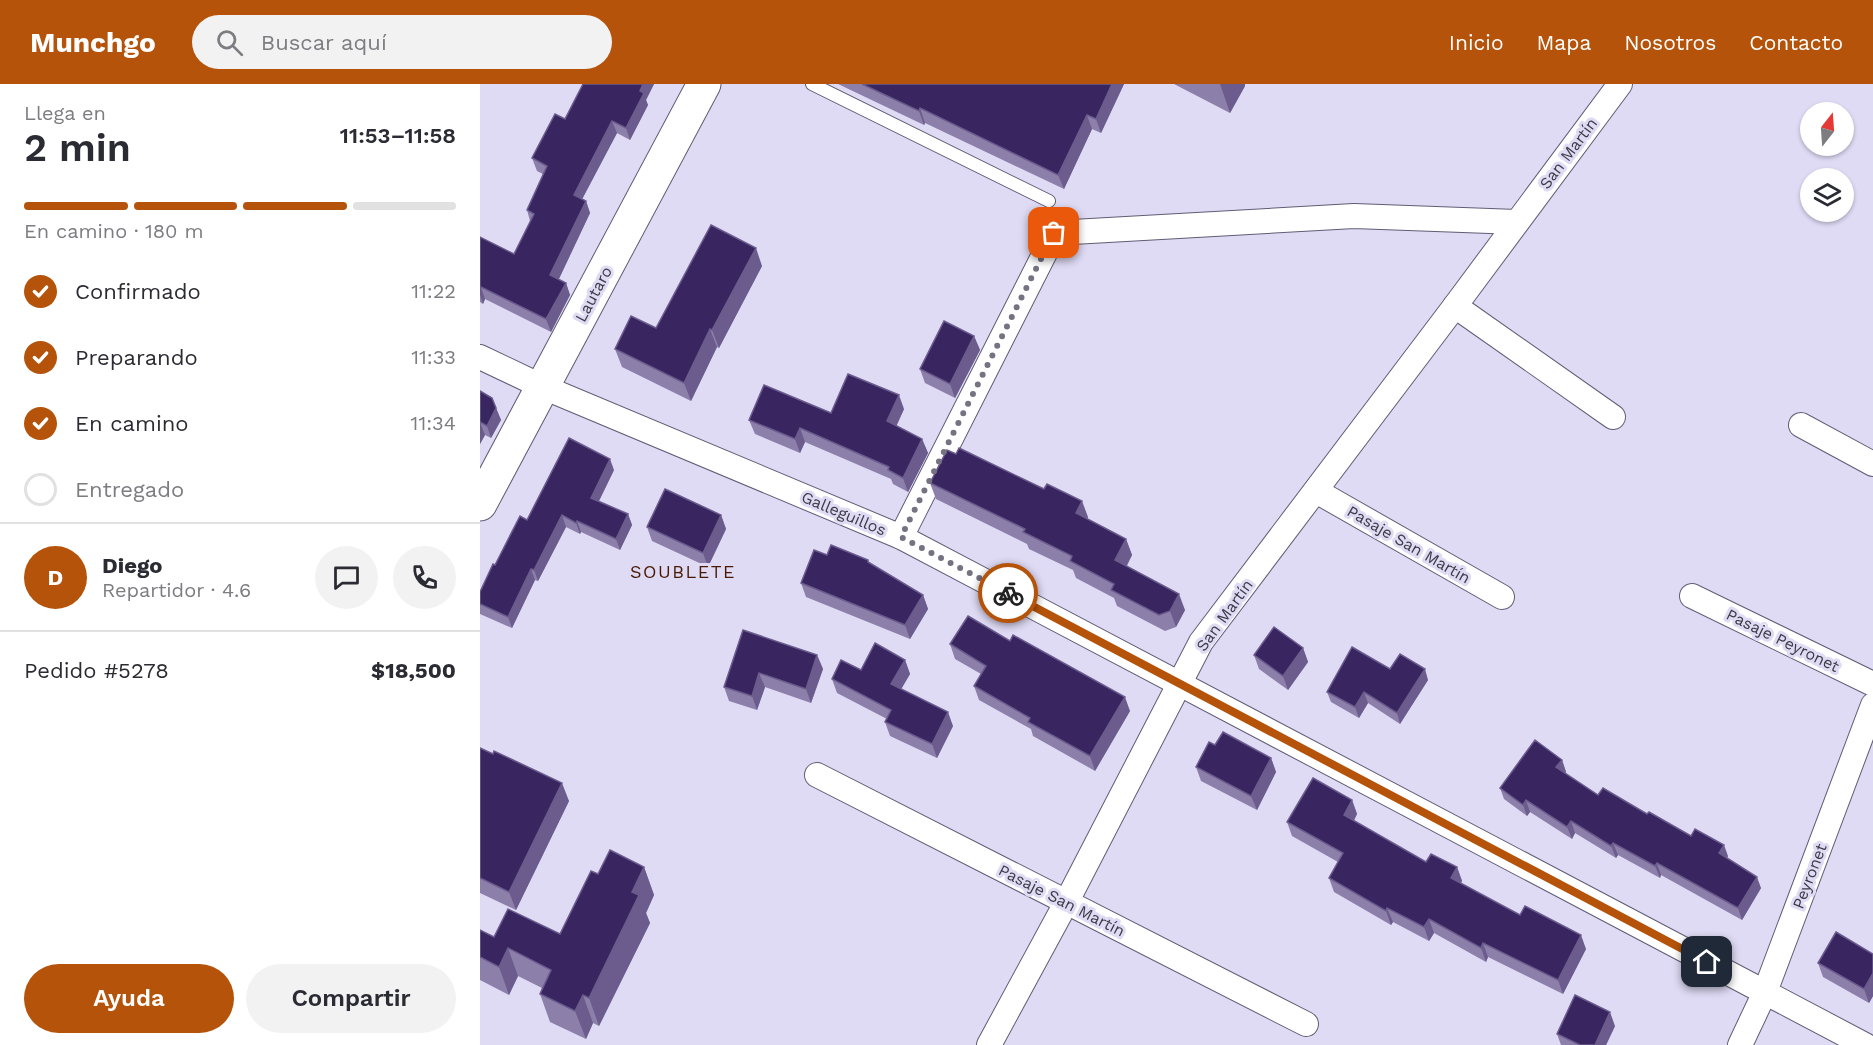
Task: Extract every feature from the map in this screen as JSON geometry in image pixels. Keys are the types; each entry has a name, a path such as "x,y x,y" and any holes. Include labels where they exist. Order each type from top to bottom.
{"main road":[{"name":"Lautaro","path":"480,504 704,84"}],"street":[{"name":"San Martín","path":"989,1045 1066,903 1201,642 1620,84"},
{"path":"901,537 1054,233 1354,216 1517,222"},
{"path":"1455,306 1613,417"},
{"name":"Galleguillos","path":"480,357 543,387 901,537 1865,1045"},
{"path":"1801,425 1873,464"},
{"name":"Pasaje San Martín","path":"1316,491 1502,597"},
{"name":"Pasaje Peyronet","path":"1692,596 1873,684"},
{"name":"Peyronet","path":"1740,1045 1765,992 1873,705"},
{"name":"Pasaje San Martín","path":"817,775 1306,1024"}],"lane":[{"path":"812,84 1049,201"}],"building":[{"path":"583,84 643,84 640,91 644,93 626,128 612,121 574,195 586,201 550,275 566,283 546,319 481,287 480,289 480,237 514,254 534,214 527,210 547,166 532,158 555,114 565,119"},
{"path":"862,84 1112,84 1096,119 1087,115 1058,175 920,108 919,111"},
{"path":"711,225 756,248 712,330 710,329 684,383 615,349 631,316 656,328"},
{"path":"944,321 974,336 950,384 920,369"},
{"path":"848,374 899,395 887,421 922,439 903,478 888,470 889,467 800,428 795,439 749,420 764,385 831,413"},
{"path":"480,391 492,398 496,408 487,426 480,422"},
{"path":"569,438 610,459 591,498 628,514 616,539 562,515 534,570 531,569 508,617 480,604 480,592 520,516 527,520"},
{"path":"959,448 1044,489 1047,484 1082,501 1076,513 1126,539 1115,560 1179,594 1170,611 1159,615 1111,590 1114,584 1070,561 1072,556 1023,532 1025,529 930,483 947,450 956,454"},
{"path":"665,489 721,515 703,553 647,527"},
{"path":"831,545 868,560 923,595 905,625 801,583 814,550 827,555"},
{"path":"968,616 1010,641 1013,635 1125,697 1090,756 1028,722 1030,718 974,686 986,666 950,644"},
{"path":"1274,627 1303,648 1283,676 1254,655"},
{"path":"743,630 817,655 806,689 759,673 752,696 724,687"},
{"path":"875,643 905,660 891,684 948,712 932,744 885,722 891,710 832,679 841,660 861,670"},
{"path":"1352,647 1390,669 1400,654 1425,669 1397,713 1364,692 1355,707 1327,692"},
{"path":"1223,732 1271,758 1251,796 1196,767 1209,742 1215,745"},
{"path":"1535,740 1562,760 1556,767 1598,795 1603,788 1691,836 1695,829 1724,845 1719,853 1757,877 1738,908 1657,863 1655,866 1613,843 1611,846 1571,821 1567,827 1526,800 1523,805 1500,788"},
{"path":"480,748 493,754 494,751 562,783 509,892 480,878"},
{"path":"1313,778 1352,800 1344,815 1426,862 1431,854 1457,867 1451,878 1520,915 1525,906 1581,935 1558,980 1483,943 1481,948 1429,919 1424,927 1387,908 1386,911 1329,878 1343,853 1287,822"},
{"path":"610,850 644,867 632,892 639,895 589,998 583,995 575,1011 540,994 551,970 508,948 499,967 480,957 480,930 494,937 508,909 560,934 591,871 598,874"},
{"path":"1836,932 1873,954 1873,973 1864,989 1818,963"},
{"path":"1575,995 1610,1012 1595,1045 1580,1045 1557,1034"}],"way so far":[{"path":"1008,593 901,537 1054,233"}],"district":[{"name":"SOUBLETE","path":"683,572"}],"route":[{"path":"1008,593 1707,962"}]}
